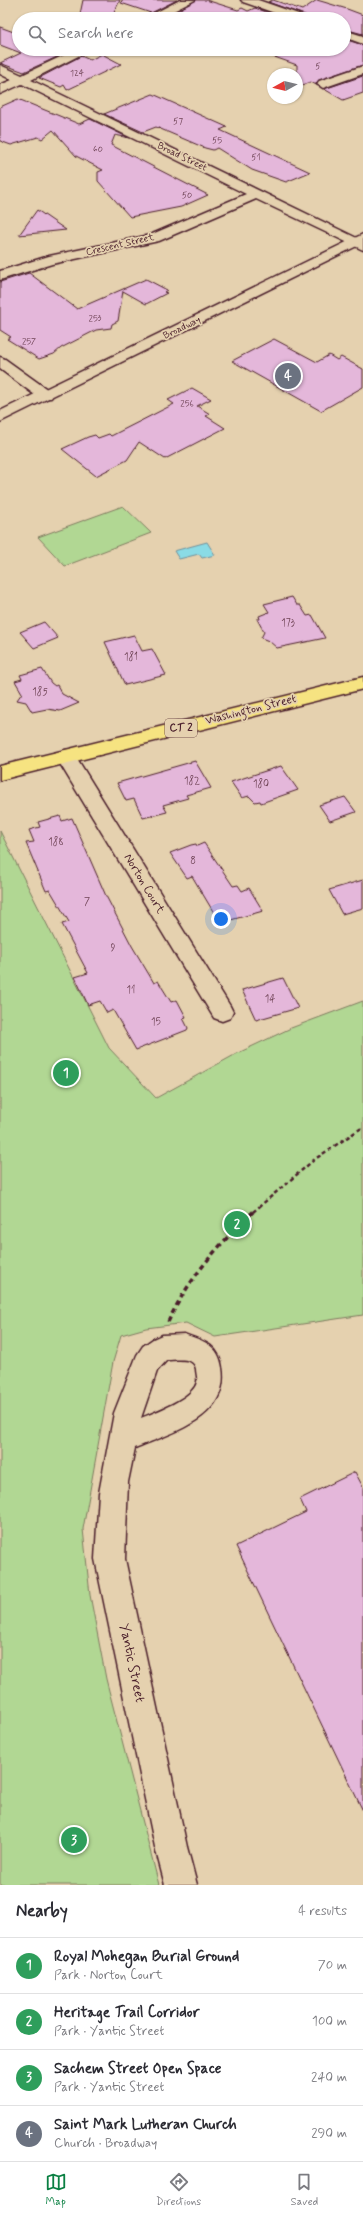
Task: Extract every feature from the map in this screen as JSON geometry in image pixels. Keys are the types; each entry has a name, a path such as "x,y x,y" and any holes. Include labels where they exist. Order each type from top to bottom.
{"highway":[{"name":"Washington Street","path":"0,773 363,682"}],"street":[{"path":"164,12 189,0"},
{"path":"248,0 283,12"},
{"path":"351,35 361,38"},
{"path":"0,90 72,56"},
{"name":"Broad Street","path":"0,69 257,194 360,242"},
{"path":"323,84 363,70"},
{"name":"Crescent Street","path":"0,276 49,260 129,245 154,238 257,194"},
{"name":"Broadway","path":"0,417 360,242"},
{"path":"0,362 45,395"},
{"name":"Norton Court","path":"66,757 222,1012"},
{"path":"123,1439 172,1419 191,1409 205,1395 211,1381 208,1361 200,1352 184,1347 173,1346 160,1350"},
{"name":"Yantic Street","path":"160,1350 152,1355 146,1364 136,1388 123,1439 114,1482 110,1560 171,1847 181,1885"}],"path":[{"path":"160,1350 166,1329 181,1298 218,1246 305,1166 342,1140 363,1128"}],"green space":[{"path":"123,506 151,533 65,566 38,537"},
{"path":"0,831 109,1048 156,1098 238,1053 291,1028 363,1001 363,1315 215,1337 186,1323 146,1328 121,1335 113,1362 83,1529 90,1595 106,1679 159,1885 0,1885"}],"water":[{"path":"207,542 215,555 202,558 199,554 179,559 174,551"}],"building":[{"path":"83,0 120,0 114,12 80,12"},
{"path":"122,0 177,0 153,12 148,12 121,3"},
{"path":"196,0 206,0 238,10 242,8 248,11 255,8 267,12 175,12"},
{"path":"273,0 302,10 317,0 347,9 363,15 363,34 351,31 351,12 296,12 268,2"},
{"path":"0,27 12,31 12,50 0,45"},
{"path":"351,41 363,45 363,65 319,80 316,84 318,86 311,82 303,85 303,68 297,68 297,65 272,56 351,56"},
{"path":"15,56 59,56 24,72 0,63"},
{"path":"81,56 90,60 98,56 106,56 121,64 67,90 64,85 61,87 39,78"},
{"path":"363,76 363,93 343,100 324,89"},
{"path":"153,94 227,127 220,130 310,172 286,182 252,170 217,148 213,150 205,148 156,127 143,132 104,114"},
{"path":"18,99 79,124 90,119 129,138 115,135 111,145 208,195 181,207 130,217 98,181 98,172 103,170 76,156 53,130 42,139 38,137 11,145 0,141 0,107"},
{"path":"37,210 66,230 19,235"},
{"path":"29,273 77,309 146,279 167,290 164,292 167,293 146,304 123,291 118,321 112,324 111,328 96,330 61,348 54,354 39,359 7,339 11,337 0,330 0,282"},
{"path":"274,339 317,362 329,355 337,360 341,357 363,369 363,387 321,411 232,361"},
{"path":"192,388 211,399 197,406 210,414 206,416 225,428 165,459 139,442 127,460 96,476 62,449 95,435 98,438 109,434 111,436 174,404 168,400"},
{"path":"292,597 297,605 300,605 307,616 312,615 325,638 277,648 269,641 261,638 264,632 257,619 260,619 259,616 269,612 264,604"},
{"path":"44,622 58,638 34,648 20,632"},
{"path":"134,635 142,651 152,649 166,675 125,685 105,642"},
{"path":"42,669 51,683 55,686 57,685 62,694 79,703 60,711 47,709 32,712 26,702 17,700 22,693 15,681 22,679 20,675"},
{"path":"195,761 211,788 186,795 188,798 163,805 167,812 143,818 134,799 126,801 117,783"},
{"path":"281,766 298,790 261,803 260,801 255,802 249,796 242,798 231,782"},
{"path":"345,797 356,812 330,821 319,805"},
{"path":"60,816 62,821 72,818 106,896 132,946 154,983 158,981 171,1002 177,1000 186,1017 183,1018 188,1028 187,1030 136,1050 113,1010 107,1013 100,1001 88,1005 75,977 88,973 62,924 69,922 50,890 46,891 26,843 34,842 29,830 40,827 38,822"},
{"path":"204,843 233,886 238,885 242,891 249,888 263,911 220,923 192,876 187,878 170,853 191,845 196,844 197,846"},
{"path":"363,880 363,908 342,914 329,890"},
{"path":"283,978 298,1008 256,1020 242,990"},
{"path":"355,1472 363,1487 363,1811 236,1546 306,1512 300,1499"}],"place":[{"name":"Saint Mark Lutheran Church","path":"288,376"},
{"name":"Royal Mohegan Burial Ground","path":"66,1073"},
{"name":"Heritage Trail Corridor","path":"237,1224"},
{"name":"Sachem Street Open Space","path":"74,1840"}]}
